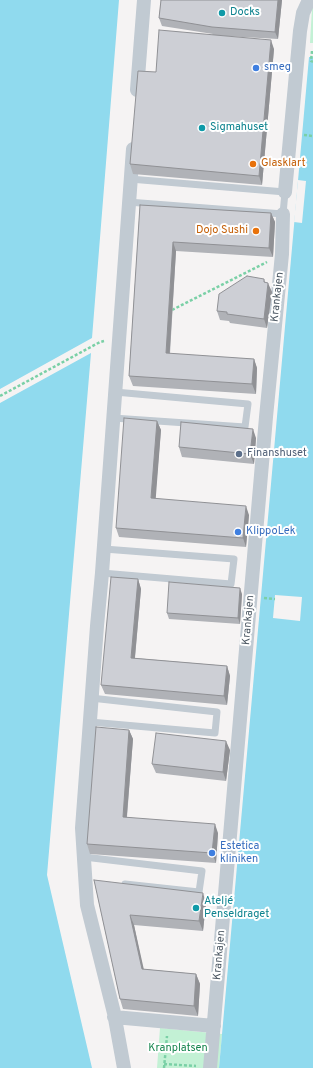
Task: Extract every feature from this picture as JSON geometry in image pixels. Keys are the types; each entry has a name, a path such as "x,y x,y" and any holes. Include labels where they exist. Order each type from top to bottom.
{"street":[{"path":"136,101 144,0"},
{"name":"Krankajen","path":"285,192 300,31 309,0"},
{"path":"124,1068 114,1017 87,905 89,880 84,857 82,828 134,133"},
{"name":"Krankajen","path":"210,1067 265,425 282,254 284,214"},
{"path":"114,1017 214,1026"}],"lane":[{"path":"130,179 285,192"},
{"name":"Krankajen","path":"284,214 285,192"},
{"path":"128,202 284,214"},
{"path":"113,418 245,427 248,404 115,392"},
{"path":"102,573 231,584 234,559 104,549"},
{"path":"90,722 215,733 217,712 91,698"},
{"path":"84,857 202,871 199,892 116,883"}],"path":[{"path":"312,51 313,62"},
{"path":"302,135 313,136"},
{"path":"172,310 282,254"},
{"path":"0,396 100,342 119,337"},
{"path":"261,598 275,599"},
{"path":"164,1068 167,1033"},
{"path":"164,1064 210,1067"}],"green space":[{"path":"312,8 313,43 310,43"},
{"name":"Kranplatsen","path":"160,1028 222,1034 219,1068 157,1068"}],"water":[{"path":"0,0 119,0 92,338 0,389"},
{"path":"309,57 313,57 313,1068 219,1068"},
{"path":"91,353 47,875 92,1068 0,1068 0,403"}],"pier":[{"path":"298,180 306,181 302,223 294,222"},
{"path":"275,595 302,597 300,621 273,618"}],"building":[{"name":"Docks","path":"161,0 278,0 275,32 212,27 159,18"},
{"name":"Sigmahuset","path":"159,30 271,40 259,176 130,164 138,71 156,72"},
{"path":"140,205 271,213 269,248 173,242 166,353 254,359 252,384 129,376"},
{"path":"247,276 264,279 264,282 268,283 264,319 227,314 227,312 217,311 219,294"},
{"path":"124,418 157,421 151,498 246,506 243,538 116,528"},
{"path":"181,422 253,429 250,454 179,447"},
{"path":"111,577 138,579 131,658 227,666 224,696 101,685"},
{"path":"169,582 240,588 238,618 167,613"},
{"path":"96,727 129,730 123,817 215,824 212,853 87,844"},
{"path":"156,733 226,741 223,772 152,764"},
{"path":"94,880 203,893 199,921 130,915 142,969 196,974 194,1006 120,999"}],"place":[{"name":"Docks","path":"222,13"},
{"name":"smeg","path":"256,68"},
{"name":"Sigmahuset","path":"202,128"},
{"name":"Glasklart","path":"253,164"},
{"name":"Dojo Sushi","path":"256,231"},
{"name":"Finanshuset","path":"239,454"},
{"name":"KlippoLek","path":"238,532"},
{"name":"Estetica kliniken","path":"212,853"},
{"name":"Ateljé Penseldraget","path":"196,908"}]}
